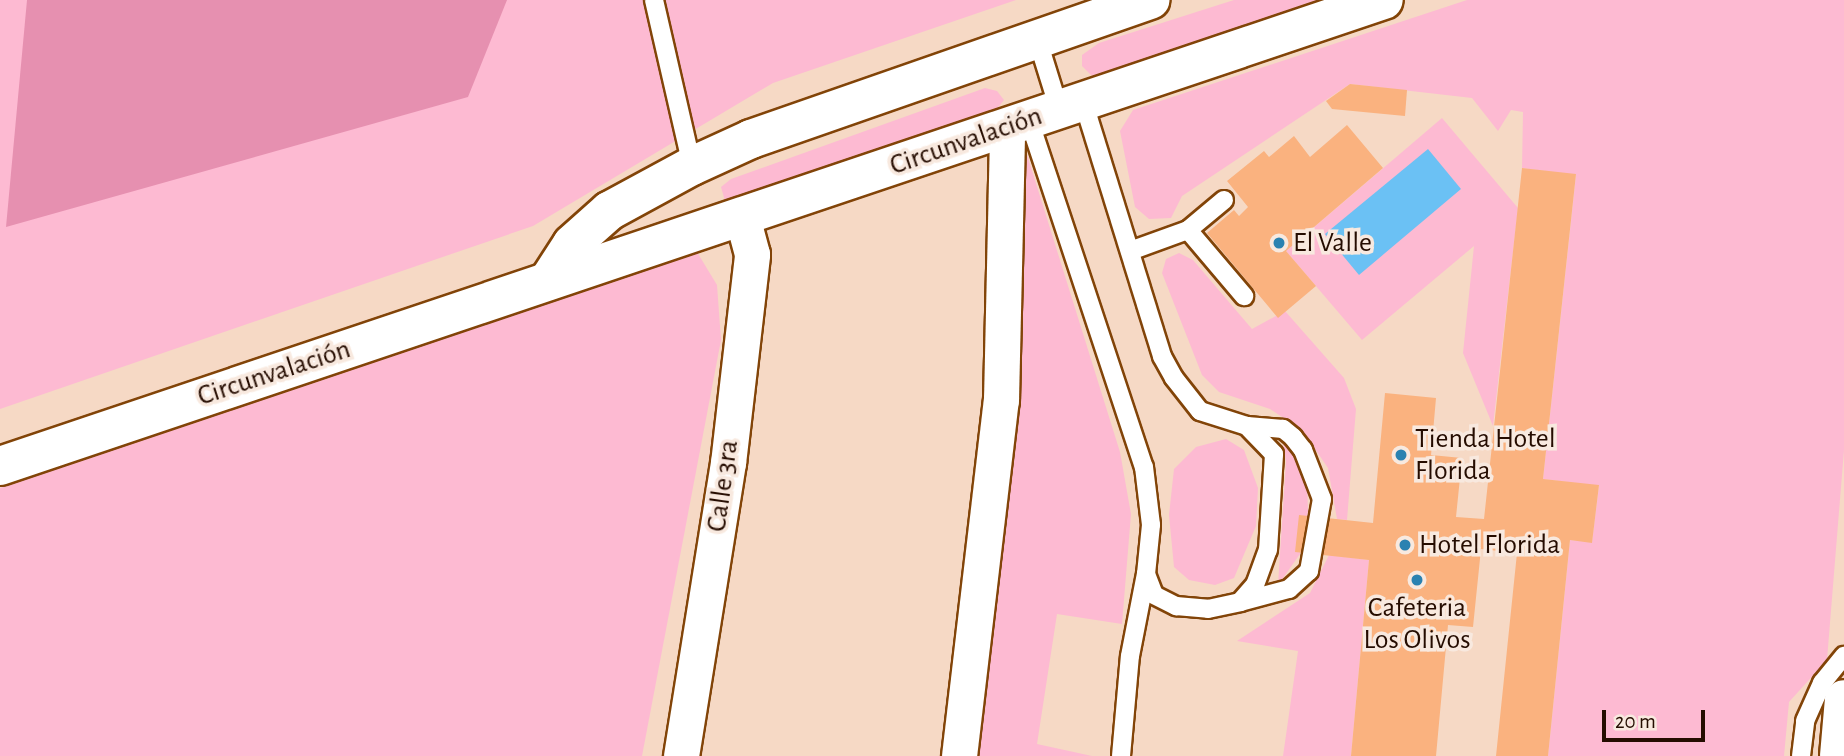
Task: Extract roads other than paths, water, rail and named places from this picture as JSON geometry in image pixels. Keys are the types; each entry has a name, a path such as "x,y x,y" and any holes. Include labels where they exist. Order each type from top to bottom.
{"main road":[{"path":"548,281 572,244 608,211 692,166 751,139 1151,0"},
{"name":"Circunvalación","path":"0,466 1384,0"},
{"path":"1839,756 1844,699"}],"street":[{"path":"959,756 1001,400 1044,114"},
{"name":"Calle 3ra","path":"681,756 734,410 752,254 742,216"}],"lane":[{"path":"654,0 692,166"},
{"path":"1037,38 1044,114 1144,467 1151,525 1146,574 1130,656 1121,756"},
{"path":"1044,114 1130,251 1162,356 1174,377 1200,411 1247,426 1283,429 1293,437 1303,450 1322,499 1309,571 1289,589 1208,609 1176,606 1154,595 1146,574"},
{"path":"1130,251 1188,230 1223,200"},
{"path":"1188,230 1244,296"},
{"path":"1240,602 1263,571 1273,528 1276,469 1266,442 1247,426"},
{"path":"1801,756 1805,721 1822,683 1844,656"}],"water":[{"path":"1428,149 1461,189 1359,275 1325,234"}],"place":[{"name":"El Valle","path":"1279,243"},
{"name":"Tienda Hotel Florida","path":"1401,455"},
{"name":"Hotel Florida","path":"1405,545"},
{"name":"Cafeteria Los Olivos","path":"1417,580"}]}
